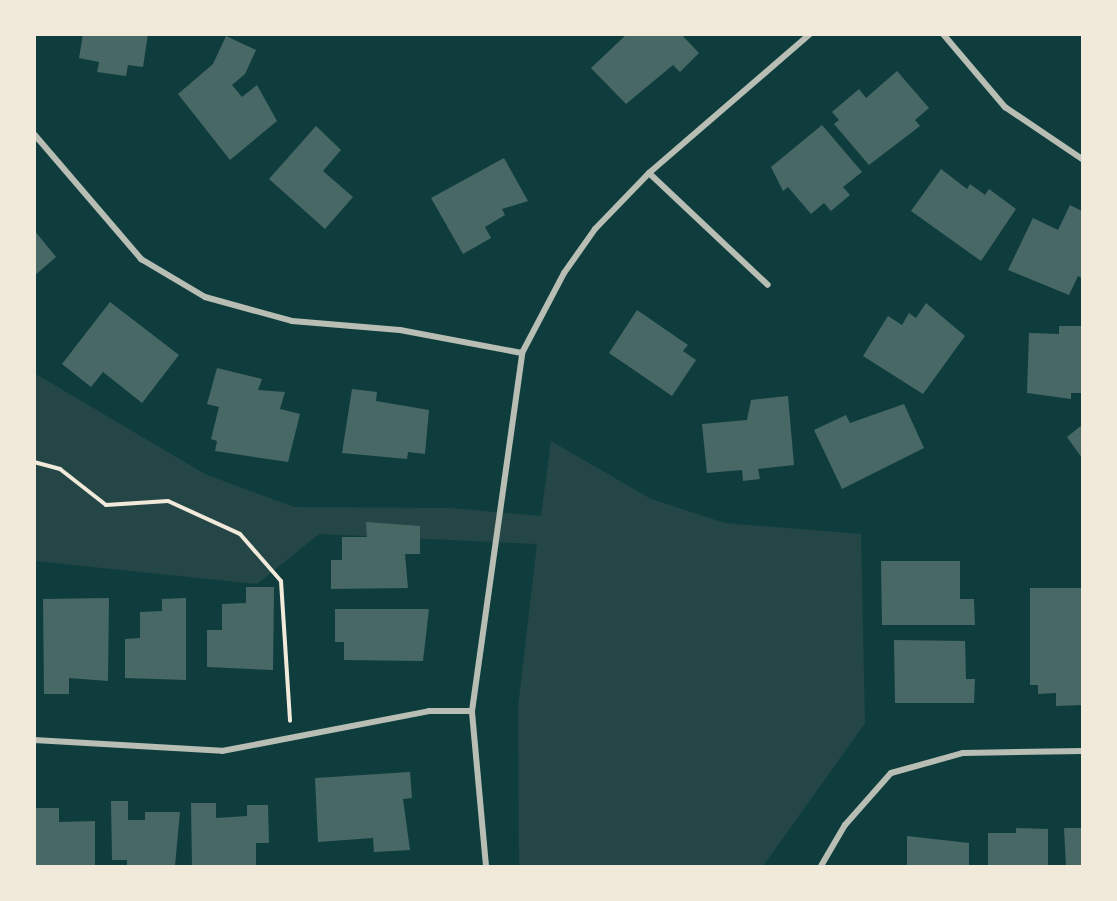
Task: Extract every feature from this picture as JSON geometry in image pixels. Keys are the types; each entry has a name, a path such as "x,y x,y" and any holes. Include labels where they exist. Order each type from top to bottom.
{"street":[{"path":"486,867 472,711 522,353 570,264 595,229 649,173 810,34"},
{"path":"943,34 1005,107 1083,159"},
{"path":"34,134 141,259 205,297 292,321 400,330 522,353"},
{"path":"649,173 768,285"},
{"path":"34,740 222,751 429,711 472,711"},
{"path":"821,867 845,825 891,773 963,753 1083,751"}],"path":[{"path":"34,462 60,469 106,505 168,501 240,534 281,581 291,738"}],"shaded area":[{"path":"34,373 205,474 294,507 450,508 541,516 551,441 651,499 725,523 861,534 865,723 763,866 519,866 518,707 537,544 319,534 257,584 35,561"}],"building":[{"path":"83,34 148,34 143,67 128,65 126,76 97,72 99,62 79,58"},
{"path":"627,34 681,34 699,53 680,72 673,65 626,104 591,68"},
{"path":"226,36 256,50 245,74 232,85 242,97 257,85 277,121 230,160 178,94 213,64"},
{"path":"897,71 929,108 915,120 920,126 869,165 834,124 839,120 832,112 859,89 866,98"},
{"path":"822,125 862,172 843,187 850,195 831,211 824,203 811,214 788,187 783,191 771,167"},
{"path":"316,126 341,150 323,171 353,197 325,229 269,179"},
{"path":"504,158 528,201 502,209 505,215 485,227 491,238 463,254 431,198"},
{"path":"941,169 967,189 970,184 985,195 989,189 1016,209 981,261 911,211"},
{"path":"1070,205 1082,211 1082,278 1078,276 1069,295 1008,270 1033,218 1058,230"},
{"path":"34,230 56,257 34,276"},
{"path":"110,302 179,355 142,403 103,372 91,387 62,364"},
{"path":"926,303 965,336 923,394 863,356 888,316 902,325 909,313 916,318"},
{"path":"637,310 688,345 683,351 696,360 672,396 609,353"},
{"path":"1059,326 1082,326 1082,393 1071,393 1071,399 1027,393 1029,333 1059,334"},
{"path":"217,368 262,379 258,390 285,392 280,409 300,414 288,462 215,451 217,441 211,439 219,407 207,404"},
{"path":"352,389 377,392 376,401 429,410 425,454 408,452 407,459 342,453"},
{"path":"788,396 794,465 758,469 760,479 743,481 742,470 707,473 702,424 747,420 751,400"},
{"path":"904,404 924,448 842,489 814,430 846,415 850,423"},
{"path":"1082,425 1082,458 1067,437"},
{"path":"366,522 420,526 420,554 405,554 408,588 331,589 331,560 342,560 342,537 367,537"},
{"path":"881,561 960,561 960,599 974,599 975,625 882,625"},
{"path":"246,587 274,587 273,670 207,667 207,630 222,630 222,604 246,603"},
{"path":"1030,588 1082,588 1082,705 1056,706 1056,693 1038,694 1038,685 1030,685"},
{"path":"109,598 108,681 69,678 69,694 44,694 43,599"},
{"path":"186,598 186,680 125,678 125,639 140,638 140,612 162,611 162,599"},
{"path":"335,609 429,609 423,661 344,660 344,642 335,642"},
{"path":"894,640 965,641 966,679 975,679 974,703 895,703"},
{"path":"410,772 412,798 403,799 410,850 374,852 373,838 318,842 315,778"},
{"path":"111,801 128,801 128,820 145,820 145,812 180,812 175,866 127,866 127,860 112,860"},
{"path":"191,803 216,803 216,818 247,816 247,805 268,805 269,843 256,843 256,866 192,866"},
{"path":"34,808 59,808 59,822 95,821 95,866 34,866"},
{"path":"1016,828 1048,829 1048,866 988,866 988,833 1016,833"},
{"path":"1064,828 1082,828 1082,866 1066,866"},
{"path":"907,836 969,843 969,866 907,866"}]}
